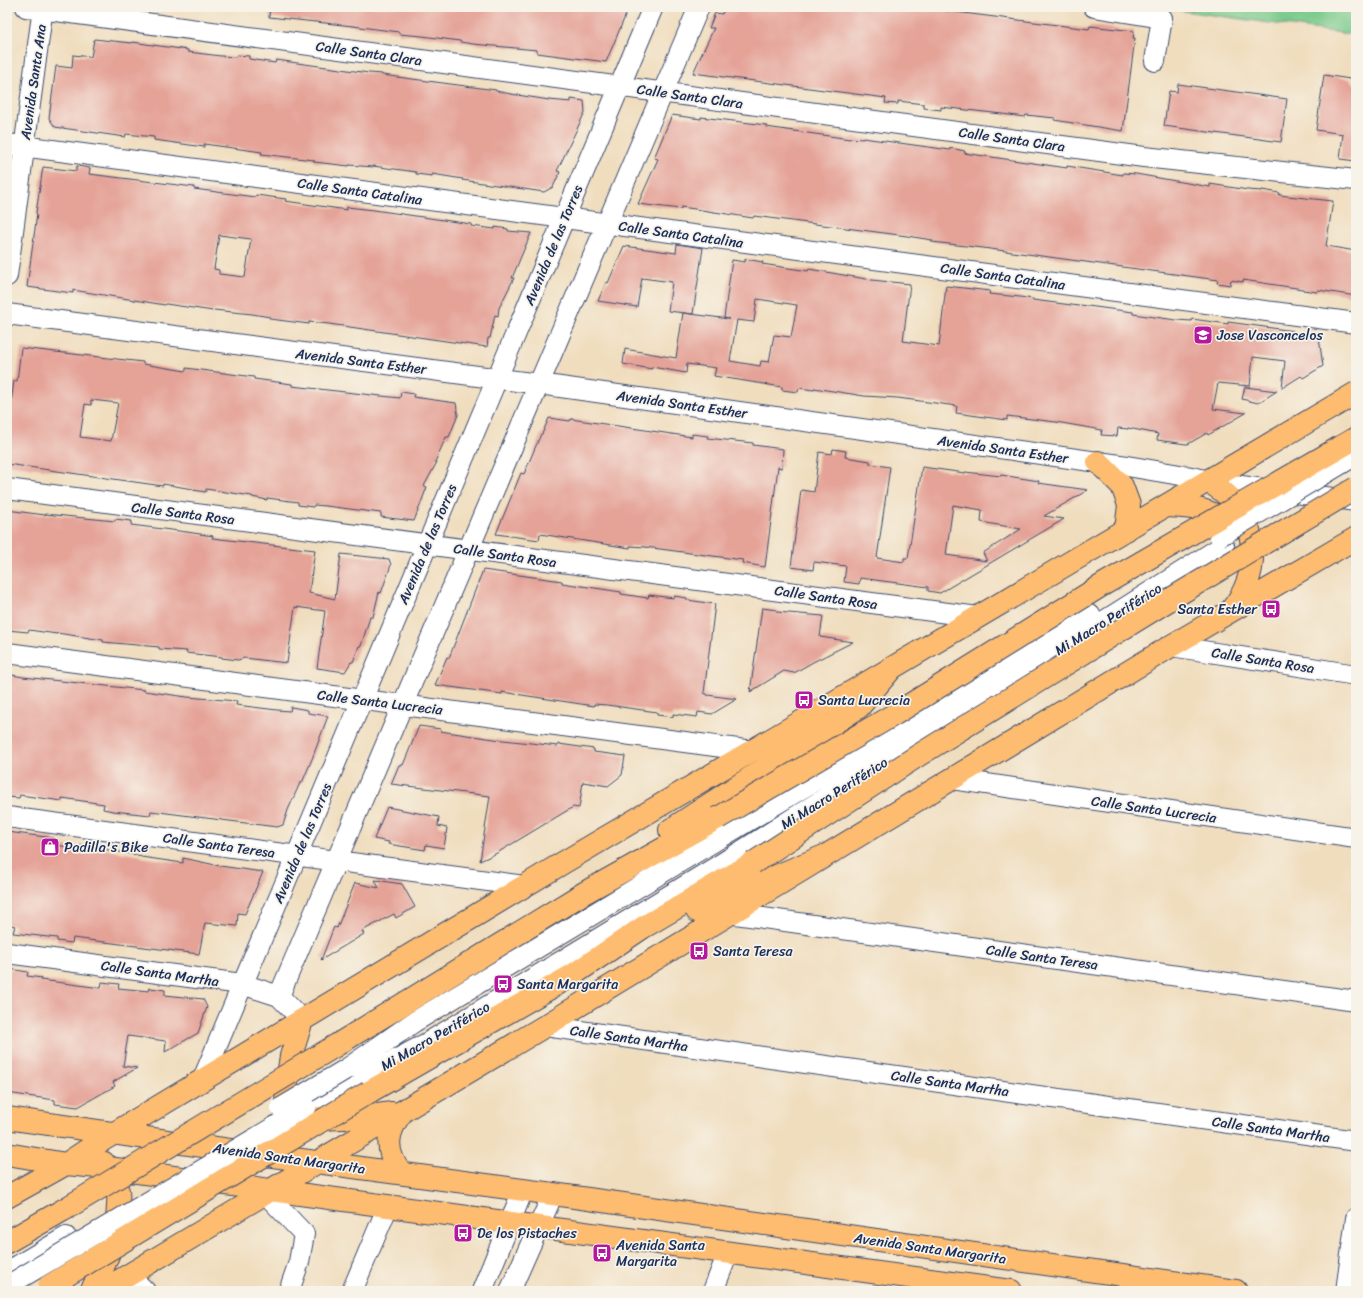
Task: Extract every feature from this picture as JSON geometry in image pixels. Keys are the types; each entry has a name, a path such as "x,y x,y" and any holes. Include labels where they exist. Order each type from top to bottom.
{"main road":[{"path":"7,1197 60,1167 525,886 1356,394"},
{"path":"7,1242 65,1209 335,1046 584,893 718,818 895,714 1104,584 1356,438"},
{"path":"1098,462 1122,486 1128,505 1126,530"},
{"path":"1208,481 1232,499 1247,522 1251,535 1253,548 1252,569 1245,589 1230,611"},
{"path":"571,976 642,928 753,863 919,755 1174,597 1356,488"},
{"path":"1165,506 1191,507 1210,512 1225,521 1235,531 1252,569"},
{"path":"102,1291 267,1192 304,1164 403,1111 1171,646 1356,538"},
{"path":"618,874 647,845 859,707 892,668"},
{"path":"45,1289 369,1092 571,976 717,901 824,856"},
{"path":"302,1020 291,1056 286,1089 287,1134 312,1181 331,1198"},
{"path":"286,1089 292,1104 301,1112 305,1115 322,1119 363,1117 403,1111"},
{"path":"401,1173 392,1158 389,1141 393,1125 403,1111"},
{"name":"Avenida Santa Margarita","path":"7,1118 115,1133 304,1164 401,1173 1236,1291"},
{"path":"62,1125 79,1134 93,1146 108,1168 118,1192 118,1214 114,1234 108,1255 98,1279 91,1291"},
{"path":"7,1154 60,1167 80,1176 90,1183 99,1192 110,1212 114,1234"},
{"path":"60,1167 108,1168 267,1192 331,1198 728,1253 940,1286 1011,1291"}],"street":[{"name":"Avenida de las Torres","path":"202,1081 653,7"},
{"path":"279,996 699,7"},
{"path":"1094,7 1162,18 1155,61"},
{"name":"Calle Santa Clara","path":"37,8 1144,157 1356,180"},
{"name":"Avenida Santa Ana","path":"7,276 16,145 37,8"},
{"name":"Calle Santa Catalina","path":"16,145 1356,323"},
{"name":"Avenida Santa Esther","path":"7,314 497,378 1098,462 1192,477 1208,481 1356,501"},
{"name":"Mi Macro Periférico","path":"7,1286 306,1108 427,1043 714,868 1356,455"},
{"name":"Mi Macro Periférico","path":"7,1272 348,1068 420,1018 1222,541 1356,466"},
{"name":"Calle Santa Rosa","path":"7,489 978,617"},
{"name":"Calle Santa Rosa","path":"1171,646 1356,675"},
{"name":"Calle Santa Lucrecia","path":"7,653 753,751"},
{"name":"Calle Santa Lucrecia","path":"952,779 1356,838"},
{"name":"Calle Santa Teresa","path":"7,817 525,886"},
{"name":"Calle Santa Teresa","path":"728,913 1356,1001"},
{"name":"Calle Santa Martha","path":"7,953 242,984 279,996 302,1020"},
{"name":"Calle Santa Martha","path":"544,1026 1356,1141"},
{"path":"482,1291 523,1190"},
{"path":"267,1192 304,1234 299,1262 289,1291"},
{"path":"510,1291 553,1194"},
{"path":"352,1291 388,1206"},
{"path":"1346,1291 1356,1218"},
{"path":"714,1289 728,1253"},
{"path":"129,1275 144,1291"}],"green space":[{"path":"1155,7 1356,7 1356,35"}],"building":[{"path":"270,7 629,7 606,62 537,53 537,50 473,44 460,41 399,34 399,32 269,17"},
{"path":"725,7 892,7 923,11 924,8 1089,29 1090,26 1134,31 1133,38 1135,38 1123,131 1054,120 1055,118 1026,115 1025,117 941,107 941,110 924,108 924,104 898,101 898,104 885,103 886,98 693,73 714,28 709,28 715,13 722,14"},
{"path":"94,39 132,42 221,56 249,56 249,59 275,63 276,60 382,74 496,90 549,100 571,102 571,99 584,101 585,112 557,171 560,172 553,187 544,192 432,174 432,176 416,174 416,172 373,166 349,166 314,162 314,160 261,154 262,152 204,144 204,147 154,140 154,137 126,134 125,137 55,127 49,118 56,66 72,68 73,55 91,57"},
{"path":"1324,75 1350,79 1356,85 1356,161 1340,159 1343,134 1316,130"},
{"path":"1178,84 1287,99 1281,142 1164,126 1169,91 1177,92"},
{"path":"672,115 766,125 766,127 850,139 863,138 950,150 950,148 965,151 964,153 1067,168 1067,166 1123,175 1123,173 1136,174 1210,187 1210,184 1248,190 1262,190 1280,193 1279,195 1333,201 1326,246 1356,251 1356,296 1318,290 1317,292 1243,280 1243,282 1231,280 1230,285 1217,283 1218,280 932,242 932,240 907,236 754,216 753,218 681,207 681,209 638,204 658,159 654,158"},
{"path":"77,166 90,168 89,174 194,187 194,189 255,197 256,195 286,199 285,201 347,210 347,207 374,210 471,224 471,226 495,229 495,227 508,229 508,231 531,233 512,278 514,278 499,308 498,316 495,315 490,338 488,338 487,347 329,324 309,322 309,324 270,319 270,317 252,314 165,305 73,290 73,293 27,287 43,167 76,171","holes":["219,235 251,239 245,277 219,274 219,270 214,269"]},
{"path":"677,244 703,248 693,314 668,311 672,282 642,278 637,307 598,301 606,282 608,283 624,246 676,253"},
{"path":"745,259 763,262 762,264 808,271 809,269 872,280 910,284 903,341 939,346 946,286 990,291 989,294 1133,312 1133,314 1176,320 1192,321 1192,319 1228,324 1228,322 1294,331 1294,334 1319,338 1323,366 1303,378 1301,376 1282,388 1285,361 1253,357 1250,386 1218,383 1213,409 1246,413 1208,435 1207,433 1186,444 1157,440 1158,434 1128,428 1118,428 1117,436 1101,435 1102,430 1056,422 1007,416 1007,420 956,413 957,406 898,398 864,396 814,388 814,390 799,388 798,392 782,390 782,387 714,376 716,368 687,364 686,373 623,364 625,349 676,358 683,313 729,319 724,318 732,260 745,262","holes":["757,299 797,305 791,337 774,335 769,362 761,361 760,366 730,361 737,320 754,322"]},
{"path":"21,348 143,362 143,364 186,371 186,368 254,377 254,379 292,384 292,386 400,398 401,392 414,394 413,397 456,403 458,415 449,437 446,437 435,462 437,462 424,486 427,487 414,521 381,517 381,513 326,506 314,505 313,507 298,505 298,502 267,498 267,500 252,496 206,489 206,492 163,484 163,486 7,464 7,432 14,381 17,381","holes":["91,400 118,403 111,441 80,437 85,404 91,405"]},
{"path":"1245,387 1277,391 1258,403 1242,399"},
{"path":"549,418 570,421 571,419 692,437 692,434 708,436 707,438 753,443 753,445 783,449 782,468 778,467 765,567 742,563 743,560 645,547 630,546 630,548 540,534 539,540 496,534 521,473 524,474"},
{"path":"833,449 846,451 845,457 870,461 870,464 890,467 877,558 904,562 904,558 908,558 922,467 965,473 1001,475 1039,481 1038,483 1088,490 1044,516 1064,519 940,593 928,591 928,587 860,578 859,584 844,582 846,566 814,562 813,570 791,567 801,490 814,492 819,452 832,454","holes":["953,505 982,510 981,522 1021,529 983,553 987,561 946,555"]},
{"path":"7,510 45,515 132,521 131,525 213,536 212,538 315,550 309,593 335,599 341,554 389,559 391,565 381,593 379,592 373,617 370,617 361,646 359,646 353,662 351,662 345,672 317,668 325,611 295,607 287,663 244,658 238,660 222,658 186,653 187,651 159,649 159,647 103,642 103,640 57,633 29,630 28,632 7,630"},
{"path":"483,570 562,581 562,583 621,592 621,594 648,598 649,595 674,598 674,596 687,598 687,600 715,604 704,693 707,695 737,699 712,714 698,712 697,717 673,714 673,717 657,715 657,712 607,705 594,704 594,706 502,692 502,694 435,685 447,657 449,658"},
{"path":"762,608 777,610 777,612 823,616 820,637 853,642 794,673 784,671 750,692"},
{"path":"7,674 144,690 187,697 237,701 236,705 277,710 290,711 291,707 308,710 308,713 328,716 312,759 288,810 283,825 277,827 151,811 150,815 113,811 103,809 104,804 62,798 62,801 20,795 19,798 7,797"},
{"path":"419,726 441,729 440,731 494,739 558,746 559,744 594,749 594,752 625,756 622,775 608,786 583,782 579,808 573,807 497,853 480,861 490,796 391,784 399,765 403,765"},
{"path":"387,807 439,817 438,826 447,828 444,848 426,845 425,850 388,844 389,842 374,839"},
{"path":"7,832 54,838 53,845 80,848 81,845 142,856 141,857 183,863 183,858 220,866 263,872 245,914 238,913 237,926 205,923 199,954 73,938 72,943 57,941 57,938 13,933 15,926 7,924"},
{"path":"375,880 402,884 415,907 396,918 394,914 362,931 364,934 321,960 334,927 337,928 355,883 379,888"},
{"path":"10,969 28,972 27,976 42,978 41,980 101,988 102,982 119,984 118,988 149,991 150,988 165,990 165,995 203,999 207,1007 198,1033 165,1052 166,1041 128,1036 123,1066 137,1068 113,1082 115,1086 78,1107 55,1104 55,1100 7,1093 7,975 9,975"}],"place":[{"name":"Jose Vasconcelos","path":"1203,335"},
{"name":"Santa Esther","path":"1271,609"},
{"name":"Santa Lucrecia","path":"804,700"},
{"name":"Padilla's Bike","path":"50,847"},
{"name":"Santa Teresa","path":"699,951"},
{"name":"Santa Margarita","path":"503,984"},
{"name":"De los Pistaches","path":"463,1233"},
{"name":"Avenida Santa Margarita","path":"602,1253"}]}
